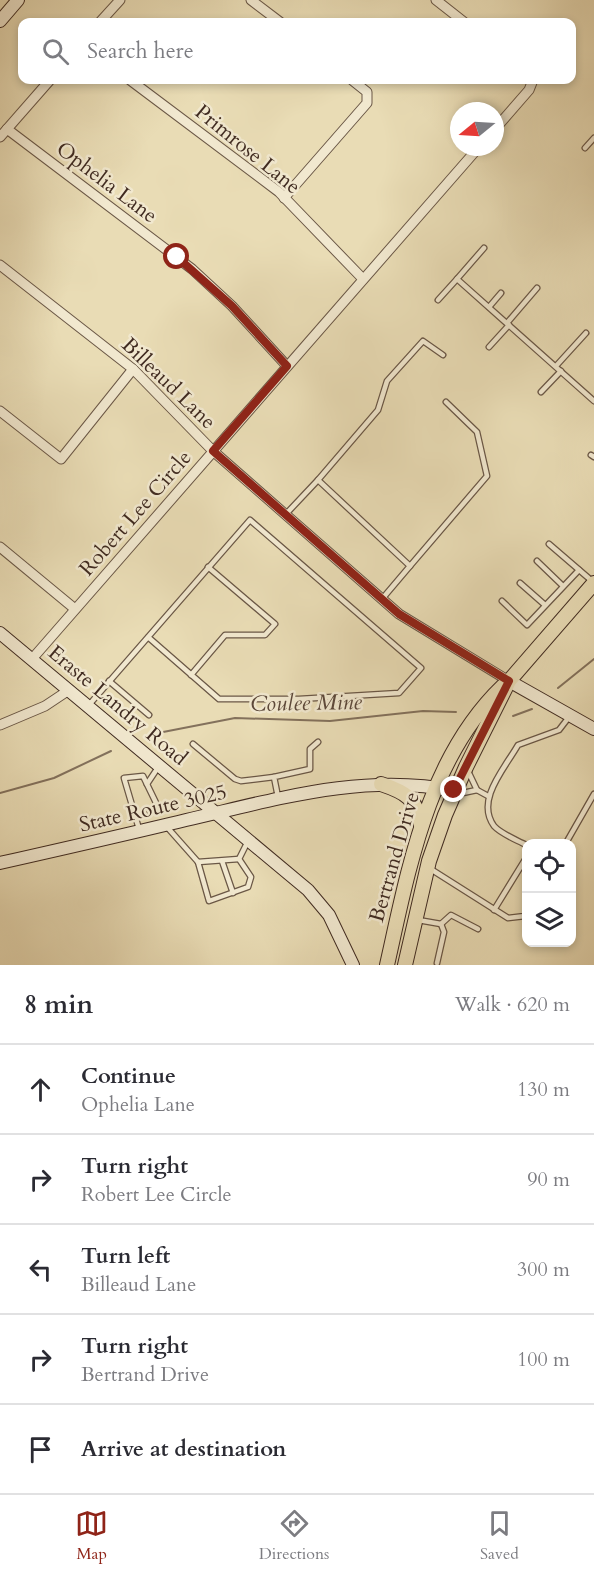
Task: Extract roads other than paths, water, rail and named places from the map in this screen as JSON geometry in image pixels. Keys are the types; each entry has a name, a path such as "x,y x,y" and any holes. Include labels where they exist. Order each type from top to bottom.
{"main road":[{"name":"Bertrand Drive","path":"387,965 407,876 436,787 468,728 486,702 509,681 594,583"},
{"name":"Bertrand Drive","path":"405,965 427,867 454,793 509,681"},
{"path":"381,784 410,797 417,806 421,828"}],"street":[{"path":"0,21 18,0"},
{"path":"104,18 120,0"},
{"path":"251,0 275,18"},
{"path":"436,0 459,18"},
{"path":"0,137 46,84"},
{"name":"Primrose Lane","path":"135,84 284,198 363,279"},
{"path":"284,198 367,103 367,93 357,84"},
{"path":"504,119 529,90 531,84"},
{"name":"Ophelia Lane","path":"7,129 192,269 232,306 287,366"},
{"name":"Robert Lee Circle","path":"32,659 471,156"},
{"name":"Billeaud Lane","path":"0,266 133,369 213,451 382,599 413,624 471,655 509,681"},
{"path":"0,411 61,459 133,369"},
{"path":"0,547 75,609"},
{"name":"Eraste Landry Road","path":"0,633 217,813 320,903 334,924 353,965"},
{"path":"509,681 594,729"},
{"path":"0,725 45,706 69,690"},
{"name":"State Route 3025","path":"0,863 314,791 381,784 436,787 454,793"}],"lane":[{"path":"585,148 594,138"},
{"path":"438,300 484,248"},
{"path":"457,279 594,400"},
{"path":"489,347 537,288"},
{"path":"489,307 501,293"},
{"path":"556,366 586,333"},
{"path":"286,514 378,410 387,381 423,341 442,355"},
{"path":"541,392 561,371"},
{"path":"382,599 487,476 477,432 446,402"},
{"path":"318,480 410,566"},
{"path":"88,706 208,567 250,520 421,668 399,693 299,699 219,699 148,637"},
{"path":"549,544 594,583"},
{"path":"537,561 563,586"},
{"path":"191,675 225,634 265,635 275,624 208,567"},
{"path":"502,601 527,625 579,570"},
{"path":"520,583 545,605"},
{"path":"109,681 149,715"},
{"path":"522,844 495,827 487,811 488,796 518,745 559,730 570,715"},
{"path":"194,744 241,781 310,769 310,749 318,742"},
{"path":"147,787 159,765"},
{"path":"466,767 477,790 488,796"},
{"path":"139,831 135,805 128,793 124,778 143,776 159,809 150,812"},
{"path":"274,777 278,799"},
{"path":"454,793 477,790"},
{"path":"128,793 134,792"},
{"path":"568,839 594,794"},
{"path":"148,801 154,799"},
{"path":"166,825 168,832 198,862 209,902 248,887 251,877 239,859"},
{"path":"239,859 248,840"},
{"path":"198,862 239,859"},
{"path":"222,861 233,893"},
{"path":"494,910 522,864"},
{"path":"427,867 508,918 522,916"},
{"path":"441,924 451,915 478,929"},
{"path":"415,920 441,924"},
{"path":"437,963 444,932 441,924"}],"waterway":[{"name":"Coulee Mine","path":"558,688 594,659"},
{"name":"Coulee Mine","path":"513,716 532,709"},
{"name":"Coulee Mine","path":"158,733 235,718 330,721 423,711 456,712"},
{"name":"Coulee Mine","path":"0,793 54,778 111,751"}]}
